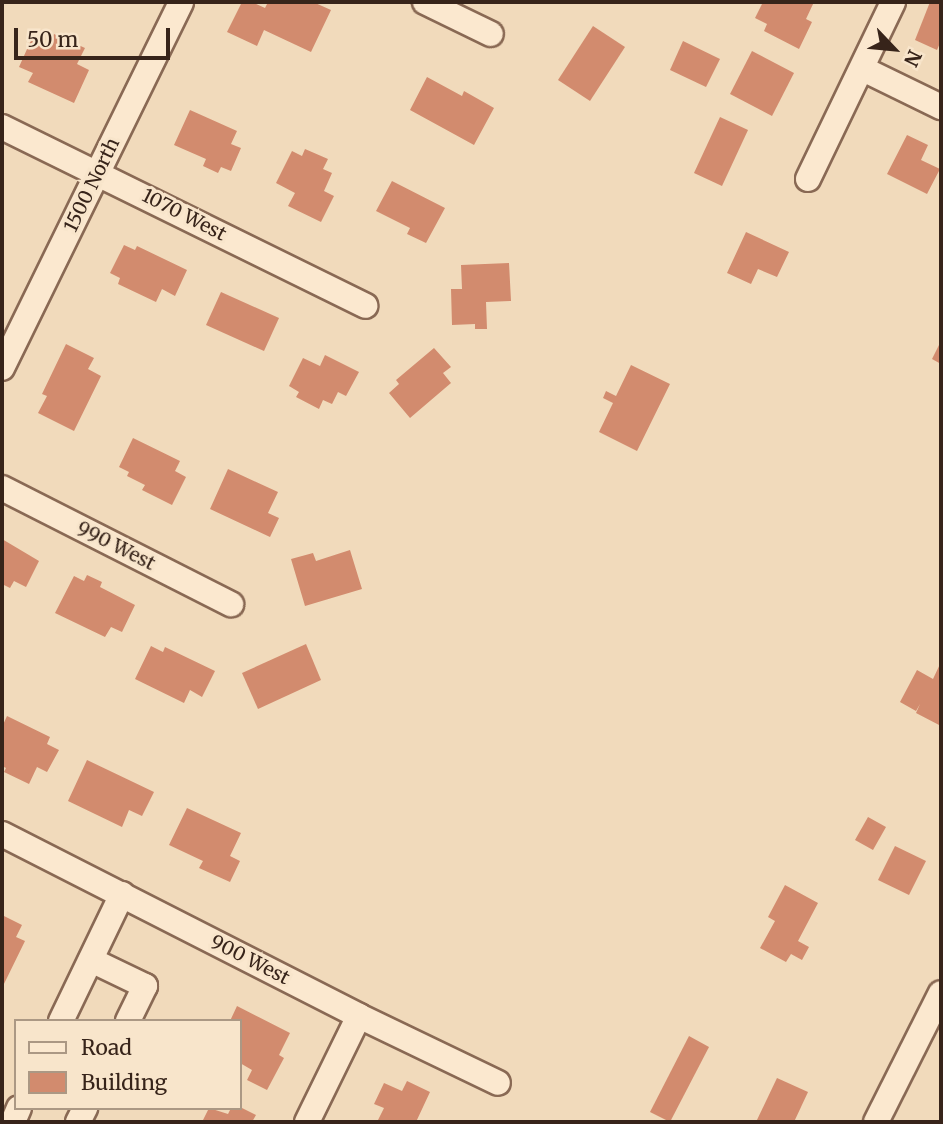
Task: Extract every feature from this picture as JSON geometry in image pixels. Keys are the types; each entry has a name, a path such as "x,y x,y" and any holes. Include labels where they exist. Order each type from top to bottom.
{"street":[{"name":"1500 North","path":"2,368 181,2"},
{"path":"425,2 491,34"},
{"path":"808,179 893,2"},
{"path":"863,69 941,107"},
{"name":"1070 West","path":"2,127 365,306"},
{"name":"990 West","path":"2,488 231,604"},
{"name":"900 West","path":"2,834 359,1016 498,1083"},
{"path":"62,1019 122,894"},
{"path":"90,960 145,986 129,1019"},
{"path":"876,1122 941,993"},
{"path":"307,1122 359,1016"}],"building":[{"path":"242,2 252,2 265,8 268,2 313,2 331,10 311,52 264,30 257,46 227,32"},
{"path":"763,2 814,2 806,19 812,22 799,49 764,31 767,24 755,18"},
{"path":"930,2 941,2 941,41 937,50 915,40"},
{"path":"593,26 625,47 590,101 558,80"},
{"path":"54,34 85,48 77,64 89,70 74,103 28,82 33,73 19,67 32,38 48,46"},
{"path":"683,41 720,59 706,87 670,70"},
{"path":"752,51 794,73 772,116 730,94"},
{"path":"427,77 462,96 464,91 494,108 474,145 410,110"},
{"path":"190,110 237,131 231,144 241,148 231,171 221,167 218,173 203,166 206,159 174,145"},
{"path":"720,117 748,130 722,186 694,173"},
{"path":"907,135 928,145 921,160 940,169 927,194 887,174"},
{"path":"305,149 328,159 323,169 332,173 324,191 334,196 321,222 288,206 295,193 276,183 292,151 302,156"},
{"path":"392,181 445,208 426,243 407,234 410,228 376,211"},
{"path":"746,232 789,252 777,277 758,269 751,284 727,273"},
{"path":"124,245 135,250 137,246 187,270 175,296 162,289 156,302 118,284 120,278 110,273"},
{"path":"509,263 511,301 486,302 487,329 475,329 475,324 452,325 451,289 462,289 461,265"},
{"path":"221,292 279,318 264,351 206,325"},
{"path":"941,341 941,364 932,359"},
{"path":"66,344 94,358 88,369 101,376 74,431 38,413 47,396 42,394"},
{"path":"434,348 451,367 443,373 451,383 410,418 389,393 399,384 396,380"},
{"path":"325,355 359,372 346,396 338,392 332,404 323,400 319,409 296,397 299,392 289,386 303,358 320,366"},
{"path":"631,365 670,384 637,451 599,432 613,403 603,398 606,391 616,396"},
{"path":"133,438 180,461 175,471 186,477 172,505 142,490 145,485 127,476 129,472 119,467"},
{"path":"228,469 278,492 268,513 279,518 270,537 210,509"},
{"path":"2,539 39,561 26,587 14,581 10,588 2,584"},
{"path":"350,550 362,589 305,606 291,559 313,553 316,561"},
{"path":"87,575 102,582 100,587 135,605 122,632 111,627 105,637 55,613 74,576 84,581"},
{"path":"306,644 321,680 258,709 242,673"},
{"path":"151,646 163,652 165,647 215,671 202,697 190,690 184,703 135,679"},
{"path":"941,662 941,726 916,713 920,704 916,711 900,702 917,670 933,679"},
{"path":"7,716 50,737 47,744 59,750 47,772 37,767 29,784 4,772 6,768 2,766 2,727"},
{"path":"87,760 154,792 142,816 129,810 122,827 68,801"},
{"path":"187,808 241,833 230,856 240,861 230,882 199,868 203,861 169,845"},
{"path":"868,817 886,827 873,850 855,840"},
{"path":"895,846 926,861 909,895 878,880"},
{"path":"785,885 818,903 798,941 809,947 802,960 791,954 786,962 760,948 775,921 768,917"},
{"path":"2,915 22,925 16,937 25,941 2,988"},
{"path":"237,1006 290,1033 279,1055 284,1058 267,1090 247,1080 252,1070 242,1064 242,1019 231,1019"},
{"path":"689,1036 709,1047 670,1122 650,1112"},
{"path":"777,1078 808,1092 794,1122 756,1122"},
{"path":"407,1081 430,1092 416,1122 377,1122 384,1108 374,1104 384,1083 402,1091"},
{"path":"242,1108 256,1115 252,1122 202,1122 208,1110 228,1114 230,1110"}]}
